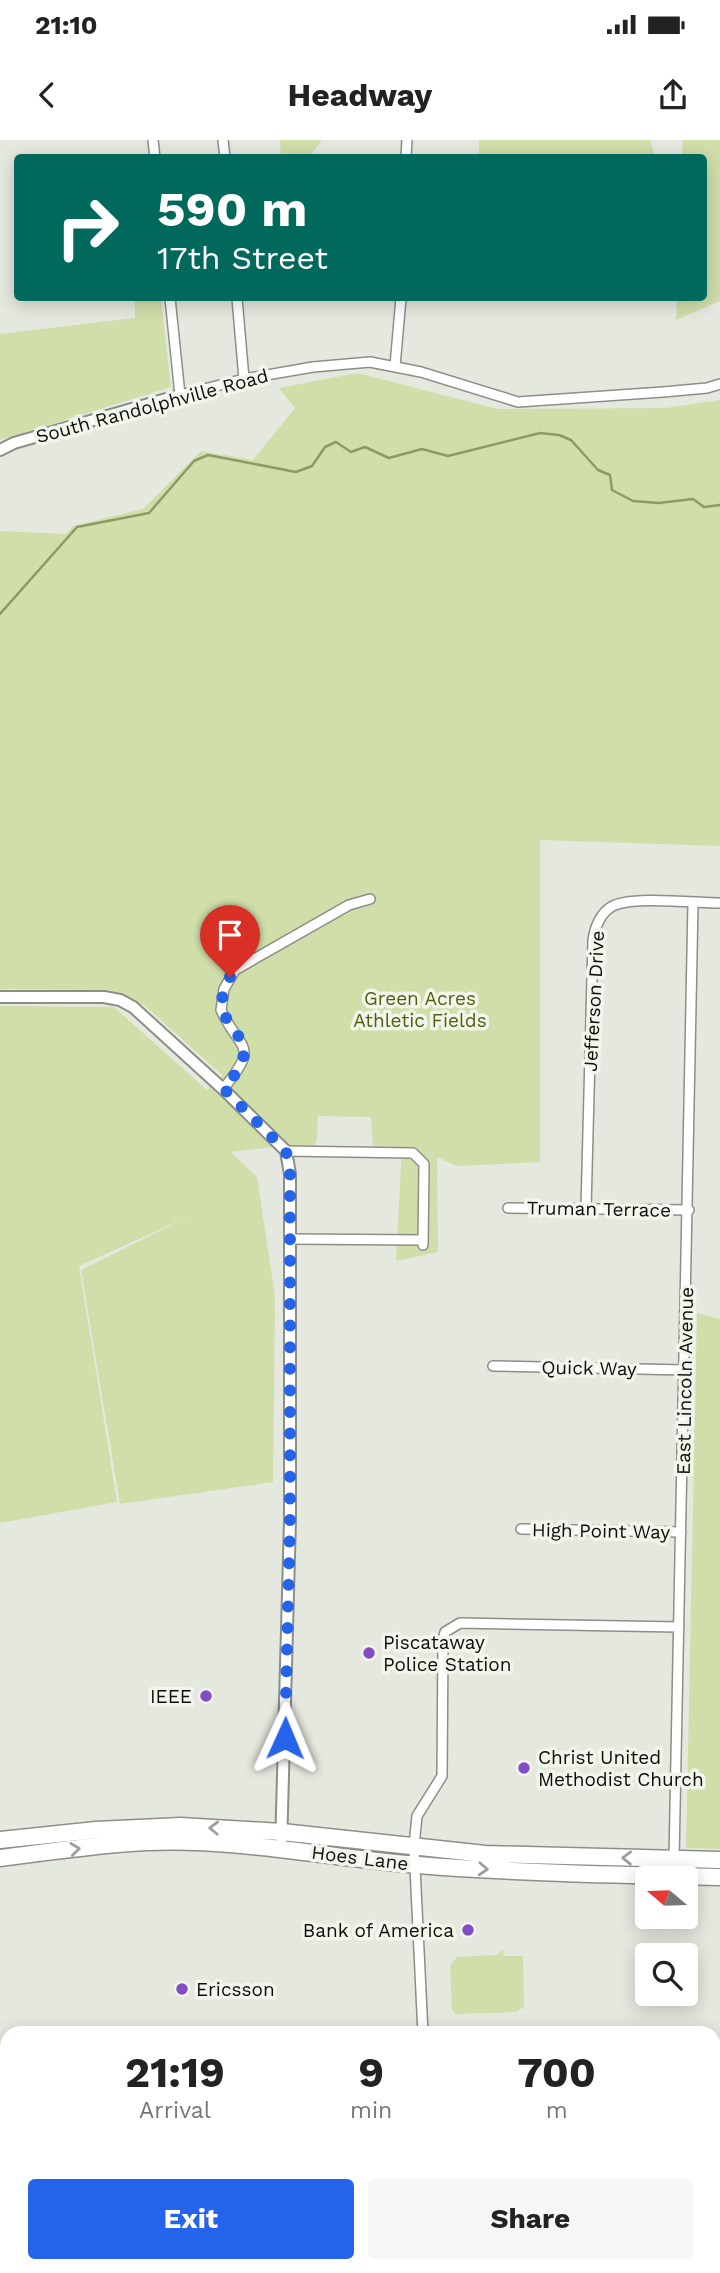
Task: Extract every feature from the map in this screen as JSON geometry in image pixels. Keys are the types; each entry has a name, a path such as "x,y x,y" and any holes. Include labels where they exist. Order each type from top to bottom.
{"highway":[{"name":"Hoes Lane","path":"0,1840 141,1828 195,1827 415,1865 545,1873 720,1877"},
{"name":"Hoes Lane","path":"0,1858 149,1842 281,1840 414,1846 485,1854 720,1860"}],"street":[{"path":"170,301 180,395"},
{"path":"237,301 244,379"},
{"path":"395,366 401,301"},
{"name":"South Randolphville Road","path":"0,450 14,443 180,395 244,379 313,367 370,362 395,366 518,402 663,392 707,388 720,384"},
{"path":"223,1088 237,1072 244,1055 241,1040 221,1010 224,989 235,970 349,905 370,899"},
{"name":"East Lincoln Avenue","path":"674,1859 689,1210 693,902"},
{"name":"Jefferson Drive","path":"586,1209 593,940 598,920 611,907 625,903 720,903"},
{"path":"0,997 104,997 120,1000 133,1007 223,1088 286,1151 290,1174 290,1520 281,1840"},
{"path":"286,1151 412,1153 424,1164 423,1243 289,1238"},
{"name":"Truman Terrace","path":"508,1208 689,1210"},
{"name":"Quick Way","path":"493,1366 685,1370"},
{"name":"High Point Way","path":"521,1529 681,1532"},
{"path":"424,2026 414,1846 417,1816 442,1776 443,1640 446,1632 460,1623 679,1627"}],"green space":[{"path":"280,140 321,140 311,154 281,154"},
{"path":"479,140 650,140 654,154 479,154"},
{"path":"683,140 720,140 720,301 676,320 677,301 707,301 707,154 682,154"},
{"path":"135,301 161,301 171,387 0,440 0,334 135,318"},
{"name":"Green Acres Athletic Fields","path":"357,373 498,409 666,408 720,400 720,846 540,840 540,1162 457,1166 437,1157 438,1252 396,1261 402,1147 373,1146 371,1117 318,1116 317,1139 314,1145 231,1152 257,1177 275,1296 273,1482 120,1504 81,1270 192,1215 79,1266 117,1502 0,1523 0,1006 114,1007 207,1090 223,1076 145,1006 111,990 0,989 0,531 66,534 73,526 143,509 201,451 253,460 295,408 279,388"},
{"path":"697,1313 720,1319 720,1849 686,1848"},
{"path":"503,1949 504,1956 523,1956 524,2007 516,2012 455,2014 452,2009 450,1966 457,1957 497,1955"}],"waterway":[{"path":"0,614 77,527 149,513 194,461 208,455 296,472 312,466 325,447 336,442 351,452 365,447 389,458 422,449 448,456 540,433 559,435 571,440 598,470 610,475 612,490 633,501 659,503 693,499 704,507 720,505"}],"place":[{"name":"Piscataway Police Station","path":"369,1653"},
{"name":"IEEE","path":"206,1696"},
{"name":"Christ United Methodist Church","path":"524,1768"},
{"name":"Bank of America","path":"468,1930"},
{"name":"Ericsson","path":"182,1989"}],"route":[{"path":"230,977 222,996 221,1010 241,1040 244,1055 237,1072 223,1088 286,1151 289,1160 290,1520 285,1738"}]}
